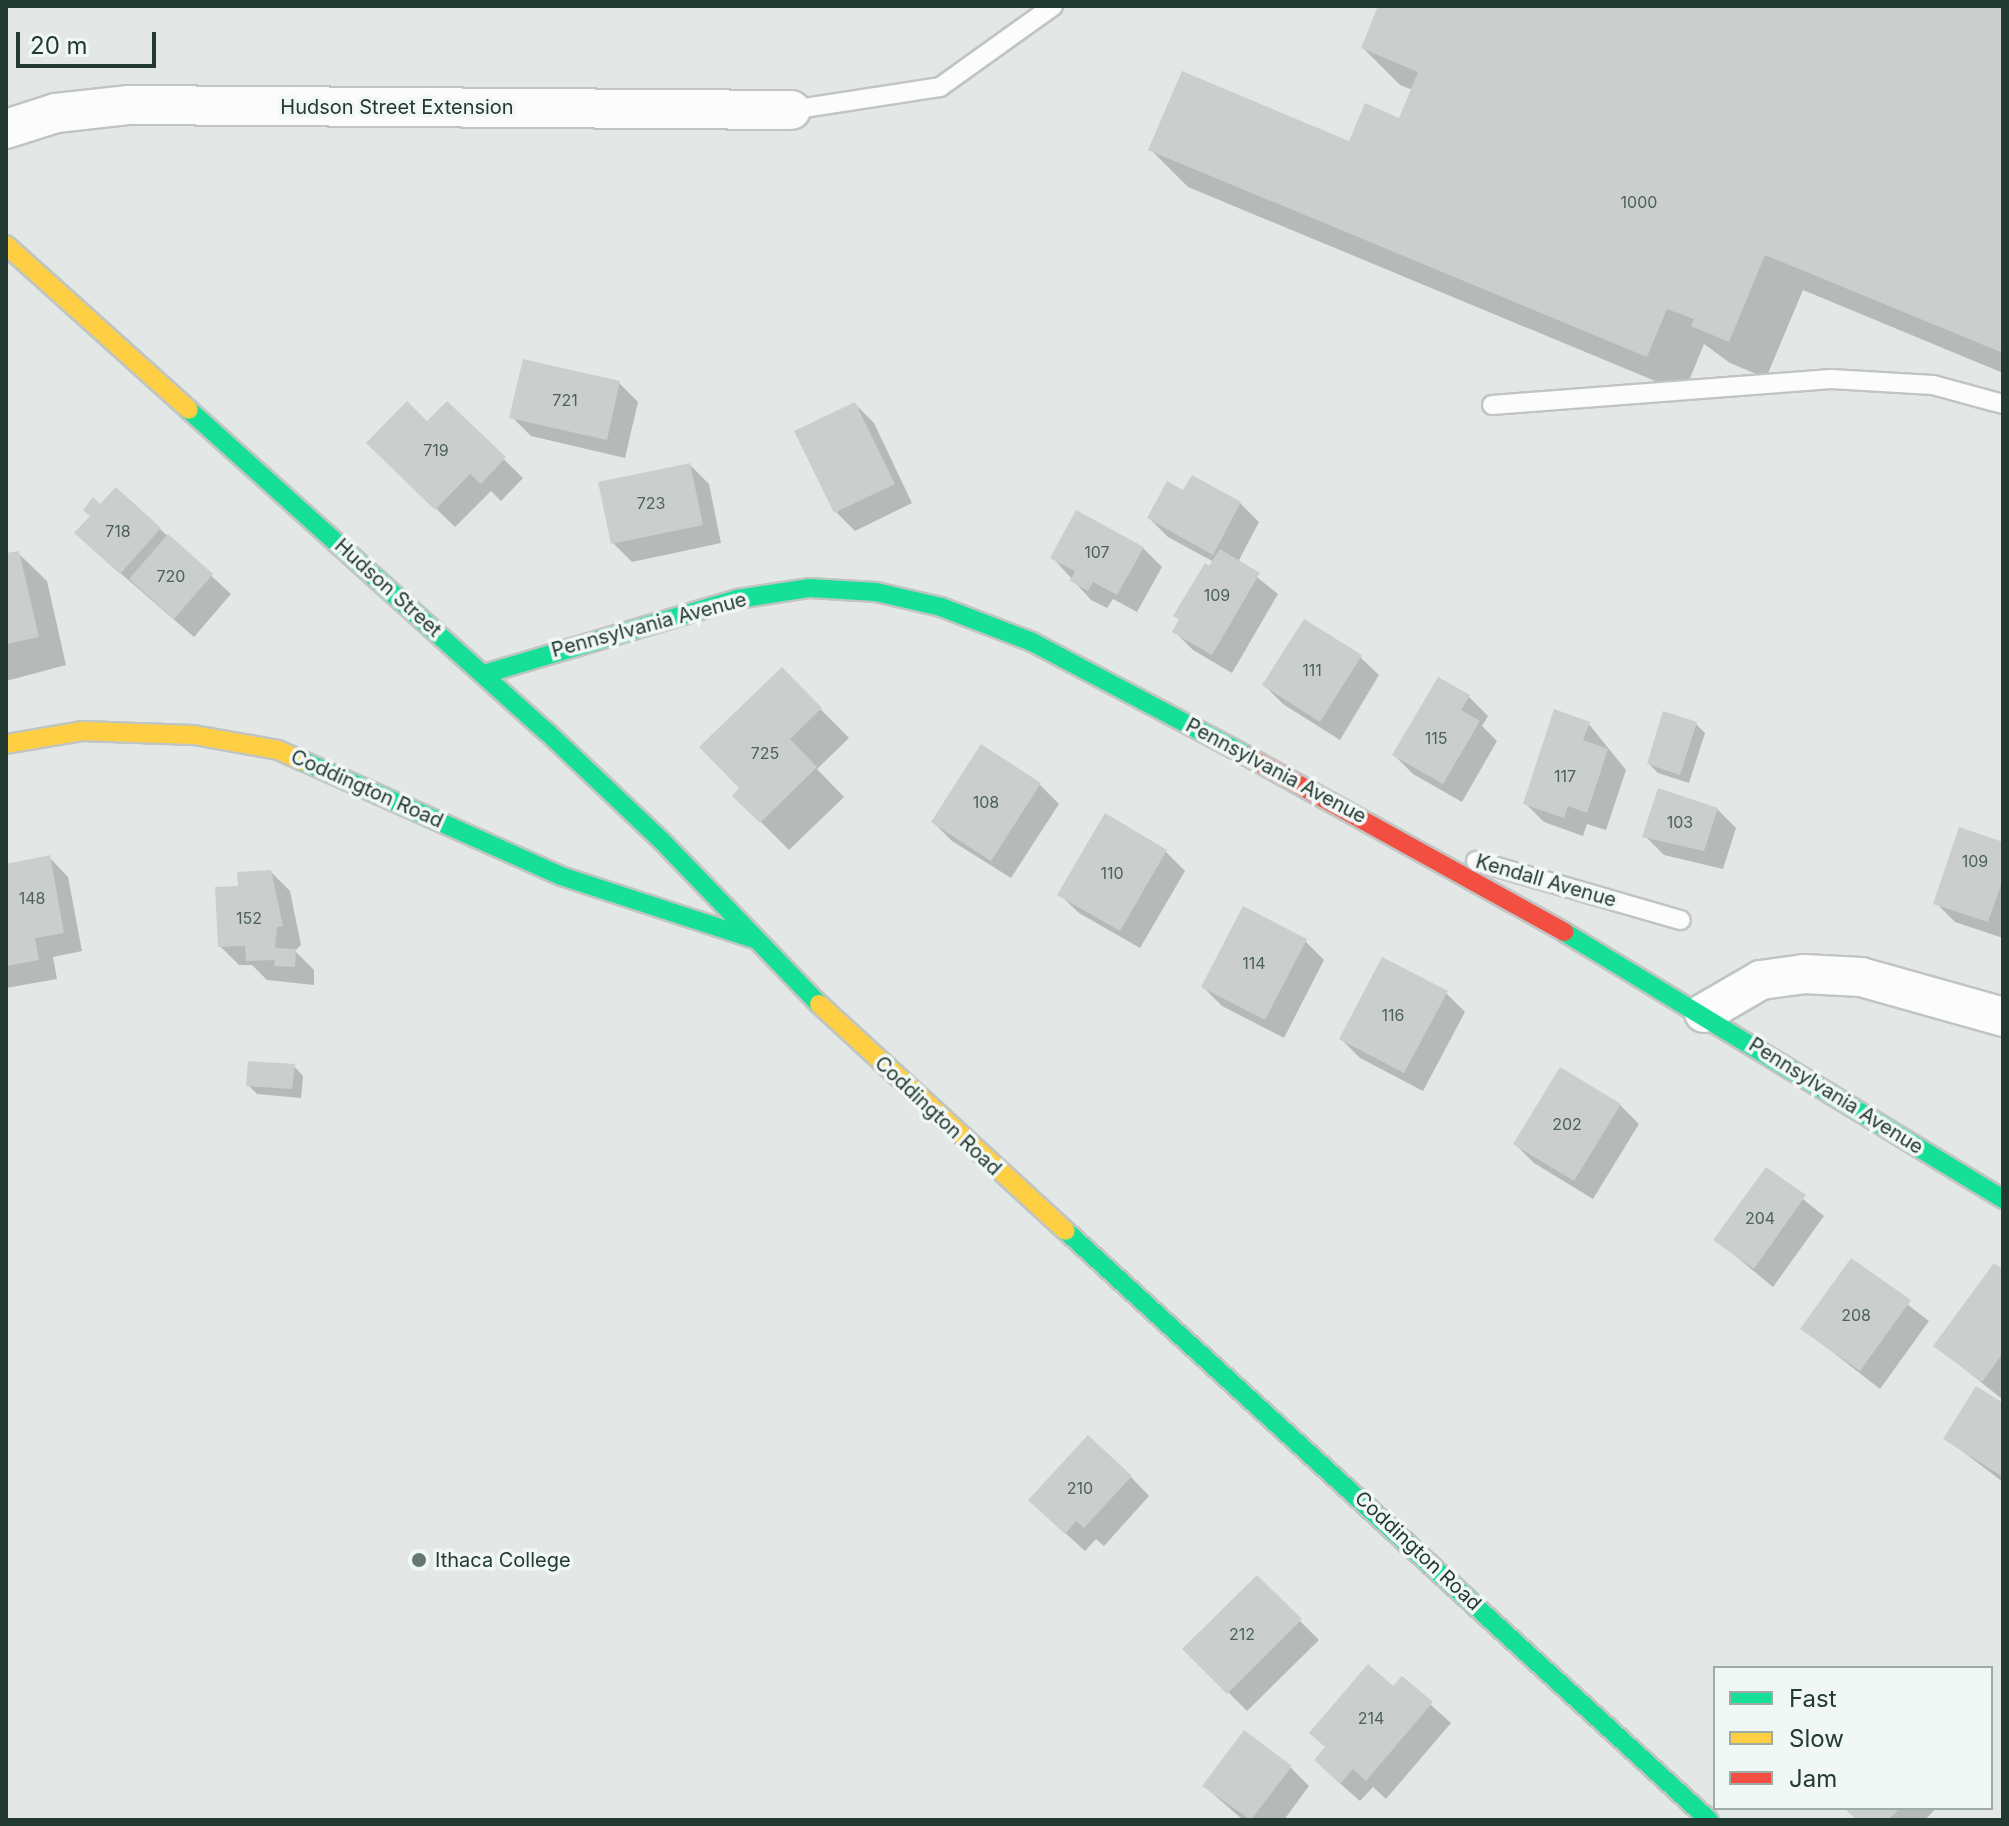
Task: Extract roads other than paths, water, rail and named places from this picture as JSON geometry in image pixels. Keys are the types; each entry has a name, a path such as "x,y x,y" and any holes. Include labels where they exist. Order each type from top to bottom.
{"street":[{"name":"Hudson Street Extension","path":"6,129 56,113 128,105 791,110"},
{"name":"Hudson Street","path":"6,245 484,674 760,941"},
{"name":"Pennsylvania Avenue","path":"484,674 737,599 810,588 876,592 941,607 1032,642 1411,842 1704,1013 2003,1199"},
{"name":"Coddington Road","path":"6,744 82,731 194,735 278,750 561,876 760,941 794,981 1011,1184 1371,1507 1709,1820"},
{"path":"1704,1013 1761,980 1804,974 1861,977 2003,1017"}],"lane":[{"path":"791,110 940,87 1053,6"},
{"path":"1492,405 1831,379 1933,385 2003,404"},
{"name":"Kendall Avenue","path":"1411,842 1681,920"}],"place":[{"name":"Ithaca College","path":"419,1560"}]}
